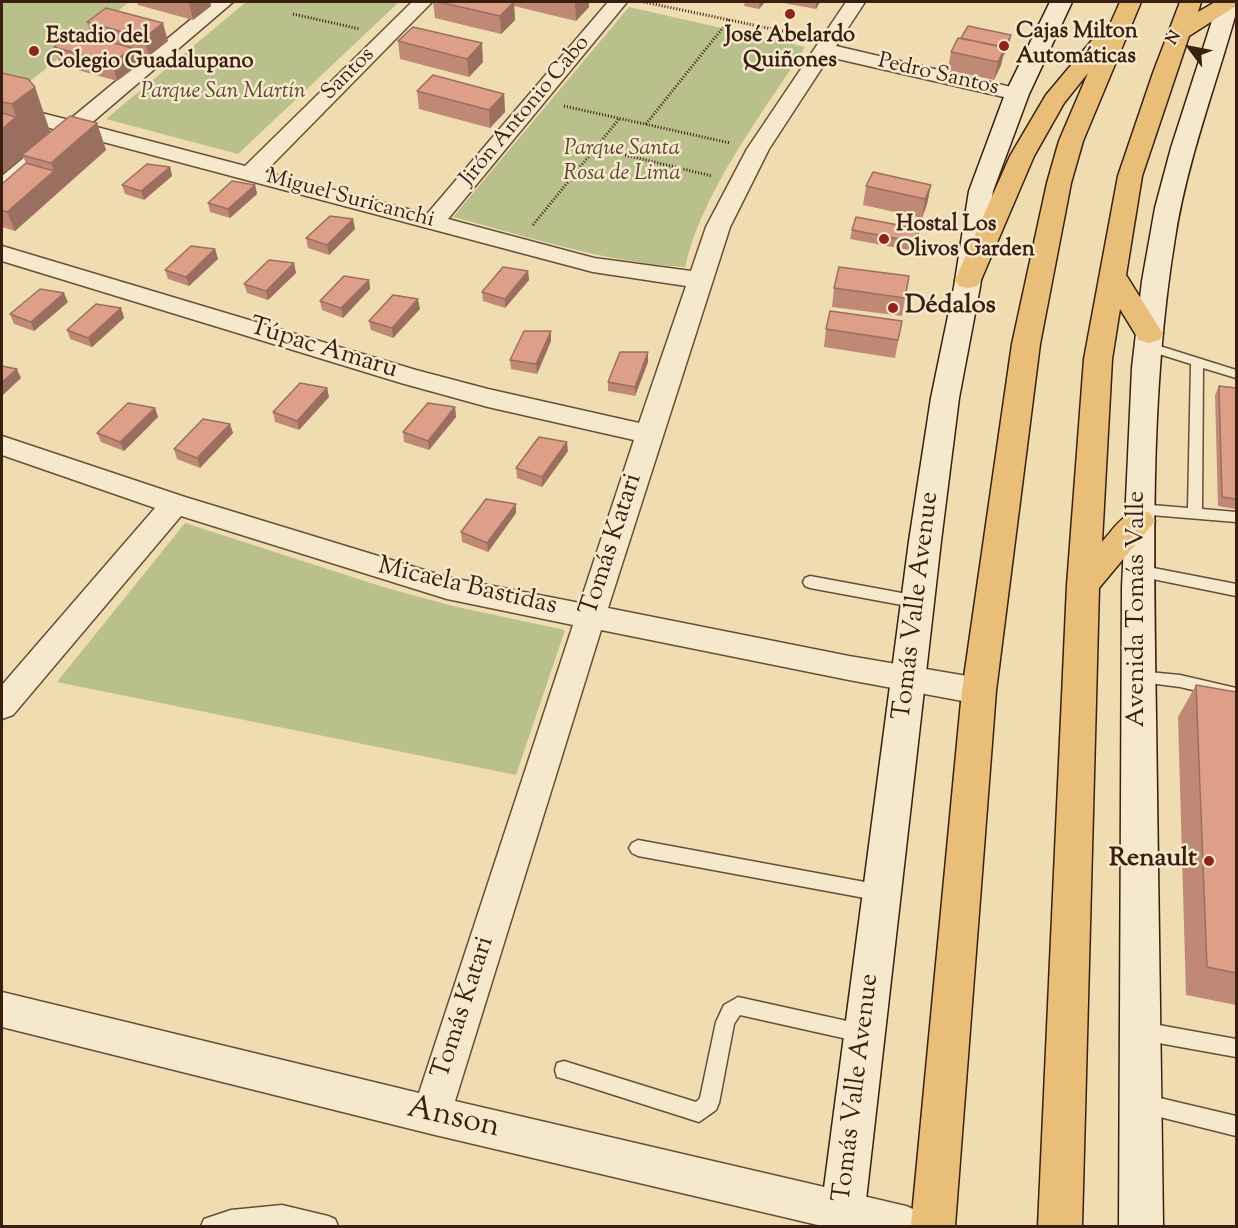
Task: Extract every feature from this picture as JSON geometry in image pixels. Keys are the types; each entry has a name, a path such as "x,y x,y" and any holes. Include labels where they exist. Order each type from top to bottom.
{"main road":[{"name":"Tomás Valle Avenue","path":"842,1220 881,893 945,398 968,280 981,190 1017,94 1061,2"},
{"path":"1060,1227 1083,585 1098,359 1130,176 1191,2"},
{"path":"968,280 1022,156 1054,100 1128,8"},
{"path":"933,1227 979,691 1026,344 1059,183 1071,141 1128,8"},
{"path":"1179,33 1230,13"},
{"name":"Avenida Tomás Valle","path":"1141,1227 1138,571 1148,340 1162,236 1178,172 1230,13"},
{"path":"1112,274 1148,340"},
{"path":"1083,585 1139,515"}],"street":[{"path":"2,187 223,2"},
{"name":"Santos","path":"250,174 423,2"},
{"name":"Jirón Antonio Cabo","path":"433,222 618,2"},
{"name":"Tomás Katari","path":"431,1115 649,434 718,227 758,149 855,2"},
{"name":"Pedro Santos","path":"826,45 1017,94"},
{"name":"Miguel Suricanchi","path":"2,109 593,265 637,273 700,280"},
{"name":"Túpac Amaru","path":"2,253 421,380 488,398 649,434"},
{"name":"Micaela Bastidas","path":"2,445 175,504 447,588 979,691"},
{"path":"2,706 175,504"},
{"name":"Anson","path":"2,1010 431,1115 842,1220 906,1227"}],"lane":[{"path":"1148,340 1197,361 1236,374"},
{"path":"1195,513 1197,361"},
{"path":"1139,515 1195,513 1236,517"},
{"path":"1138,571 1236,590"},
{"path":"810,582 918,602"},
{"path":"1138,677 1180,681 1236,694"},
{"path":"638,848 881,893"},
{"path":"564,1070 699,1112 708,1103 726,1022 738,1006 865,1034"},
{"path":"1140,1031 1236,1048"},
{"path":"1140,1104 1236,1126"},
{"path":"211,1227 231,1220 282,1215 328,1227"}],"path":[{"path":"640,2 729,20 826,45"},
{"path":"293,14 387,36"},
{"path":"646,124 729,20"},
{"path":"537,100 758,149"},
{"path":"517,244 620,118"},
{"path":"596,148 740,183"}],"green space":[{"name":"Estadio del Colegio Guadalupano","path":"2,2 129,2 4,102 2,101"},
{"name":"Parque San Martín","path":"246,2 399,2 238,154 106,119"},
{"name":"Parque Santa Rosa de Lima","path":"629,7 805,47 753,125 720,180 694,237 685,267 656,265 597,255 453,217"},
{"path":"185,523 383,587 453,606 565,630 516,775 57,682"}],"building":[{"path":"439,2 514,2 500,16"},
{"path":"106,8 163,23 144,38 87,22"},
{"path":"968,26 1011,35 1005,48 961,38"},
{"path":"413,27 482,43 467,59 398,41"},
{"path":"75,32 132,48 112,63 54,47"},
{"path":"958,38 1005,47 998,62 951,52"},
{"path":"2,73 28,79 35,87 12,104 2,102"},
{"path":"433,75 504,94 489,110 417,91"},
{"path":"2,113 16,117 2,129"},
{"path":"70,116 97,123 51,163 22,155"},
{"path":"26,163 54,171 7,212 2,210 2,184"},
{"path":"147,164 170,167 141,191 122,185"},
{"path":"873,172 931,185 925,199 866,186"},
{"path":"232,181 255,185 228,209 208,203"},
{"path":"330,216 353,219 327,245 306,238"},
{"path":"856,217 920,229 915,242 852,230"},
{"path":"191,246 215,249 186,277 165,270"},
{"path":"269,260 294,263 266,291 244,284"},
{"path":"503,267 528,271 505,299 482,292"},
{"path":"839,267 909,276 905,298 834,288"},
{"path":"344,276 369,280 341,308 320,301"},
{"path":"40,289 64,293 31,322 10,314"},
{"path":"393,295 418,299 392,328 369,321"},
{"path":"96,304 121,308 88,338 67,330"},
{"path":"830,311 902,321 898,340 826,329"},
{"path":"524,331 551,331 536,364 510,360"},
{"path":"620,352 648,352 635,387 608,382"},
{"path":"2,366 17,369 2,382"},
{"path":"300,383 327,388 297,421 273,412"},
{"path":"1219,386 1236,388 1236,499 1222,497"},
{"path":"128,403 155,408 120,442 97,433"},
{"path":"428,403 455,407 428,441 403,432"},
{"path":"203,419 230,424 197,458 174,449"},
{"path":"539,437 567,442 542,477 516,468"},
{"path":"486,499 516,504 487,543 461,532"},
{"path":"1196,685 1236,692 1236,973 1207,967"}],"place":[{"name":"José Abelardo Quiñones","path":"790,14"},
{"name":"Cajas Milton Automáticas","path":"1004,46"},
{"name":"Estadio del Colegio Guadalupano","path":"34,51"},
{"name":"Hostal Los Olivos Garden","path":"884,239"},
{"name":"Dédalos","path":"893,308"},
{"name":"Renault","path":"1209,861"}]}
